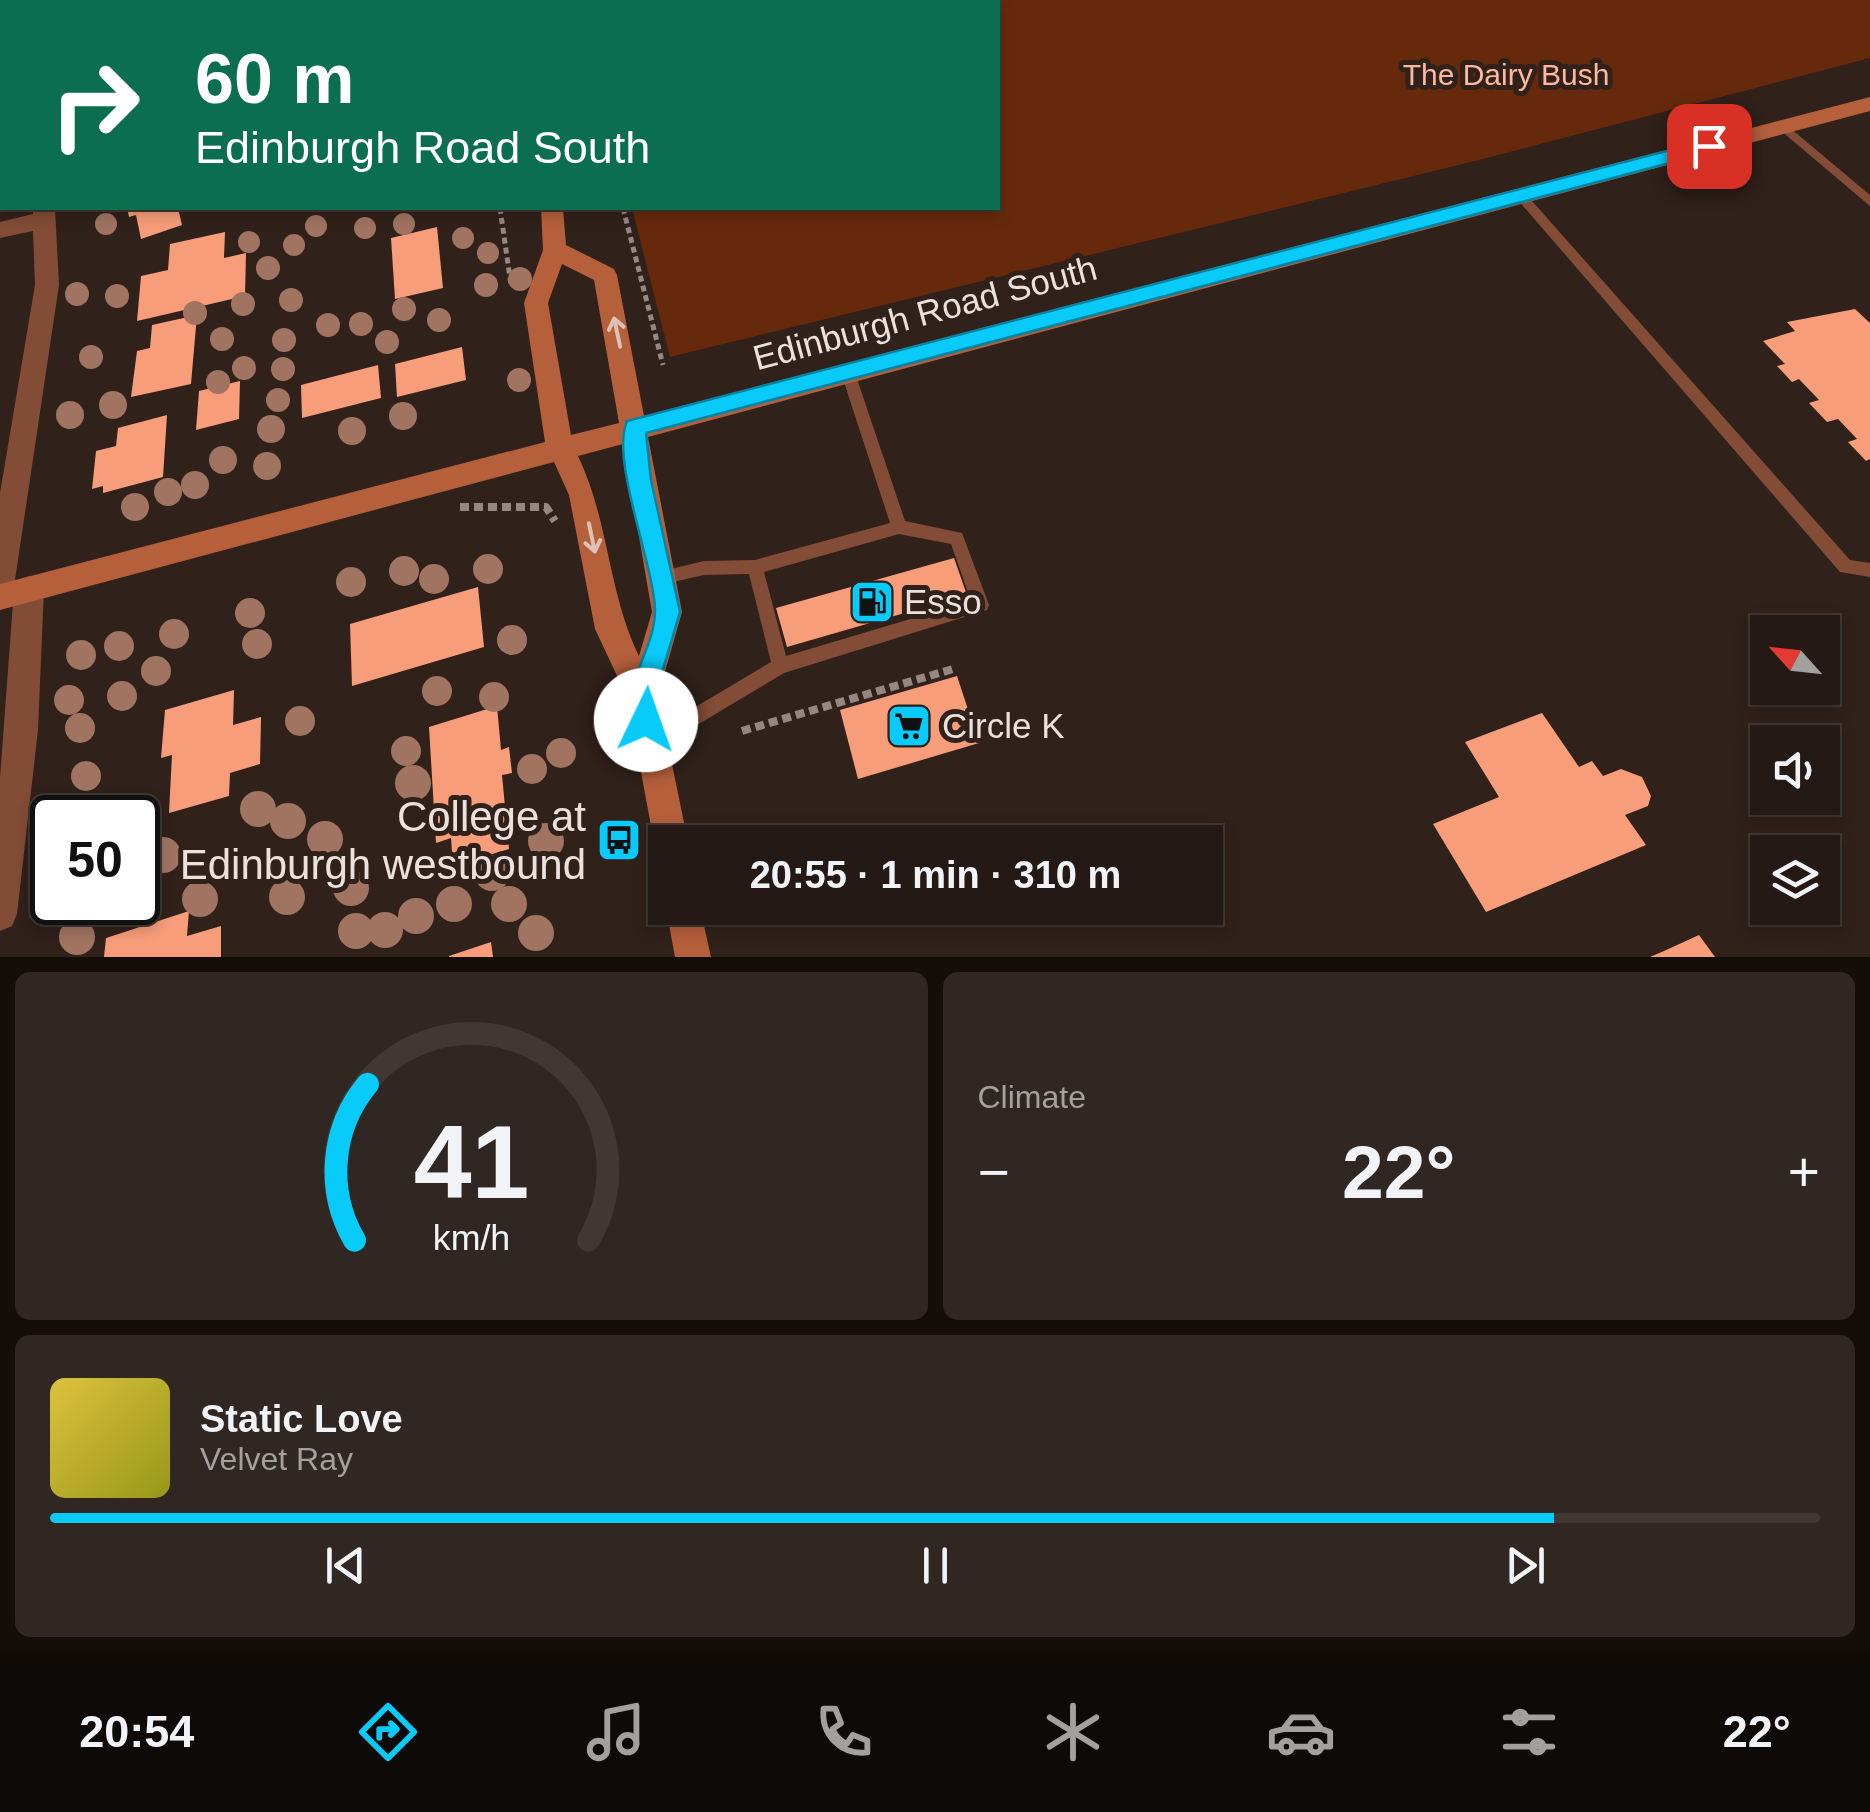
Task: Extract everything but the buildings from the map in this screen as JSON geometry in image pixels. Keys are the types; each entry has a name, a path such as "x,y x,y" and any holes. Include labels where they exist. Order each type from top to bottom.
{"main road":[{"name":"Edinburgh Road South","path":"10,589 1870,104"},
{"path":"552,210 556,250 536,304 560,447 583,495 610,629 642,696 668,825"},
{"path":"556,250 605,275 635,428 640,480 667,612 642,696"},
{"path":"686,925 693,957"}],"street":[{"path":"0,230 44,214 49,255 10,589 22,730 0,914"}],"lane":[{"path":"1784,127 1870,202"},
{"path":"1521,196 1846,567 1870,570"},
{"path":"848,373 899,527"},
{"path":"651,743 780,666 982,605 957,538 899,527 755,568 704,568 660,578"},
{"path":"755,568 780,666"}],"path":[{"path":"624,210 663,365"},
{"path":"442,507 546,507 564,534"},
{"path":"742,731 952,670"},
{"path":"604,844 618,840"}],"green space":[{"name":"The Dairy Bush","path":"1000,0 1870,0 1870,58 1479,160 670,357 633,210 1000,210"}],"place":[{"name":"Esso","path":"872,602"},
{"name":"Circle K","path":"909,726"},
{"name":"College at Edinburgh westbound","path":"619,840"}],"route":[{"path":"646,720 642,696 667,612 640,480 635,428 1709,146"}]}
